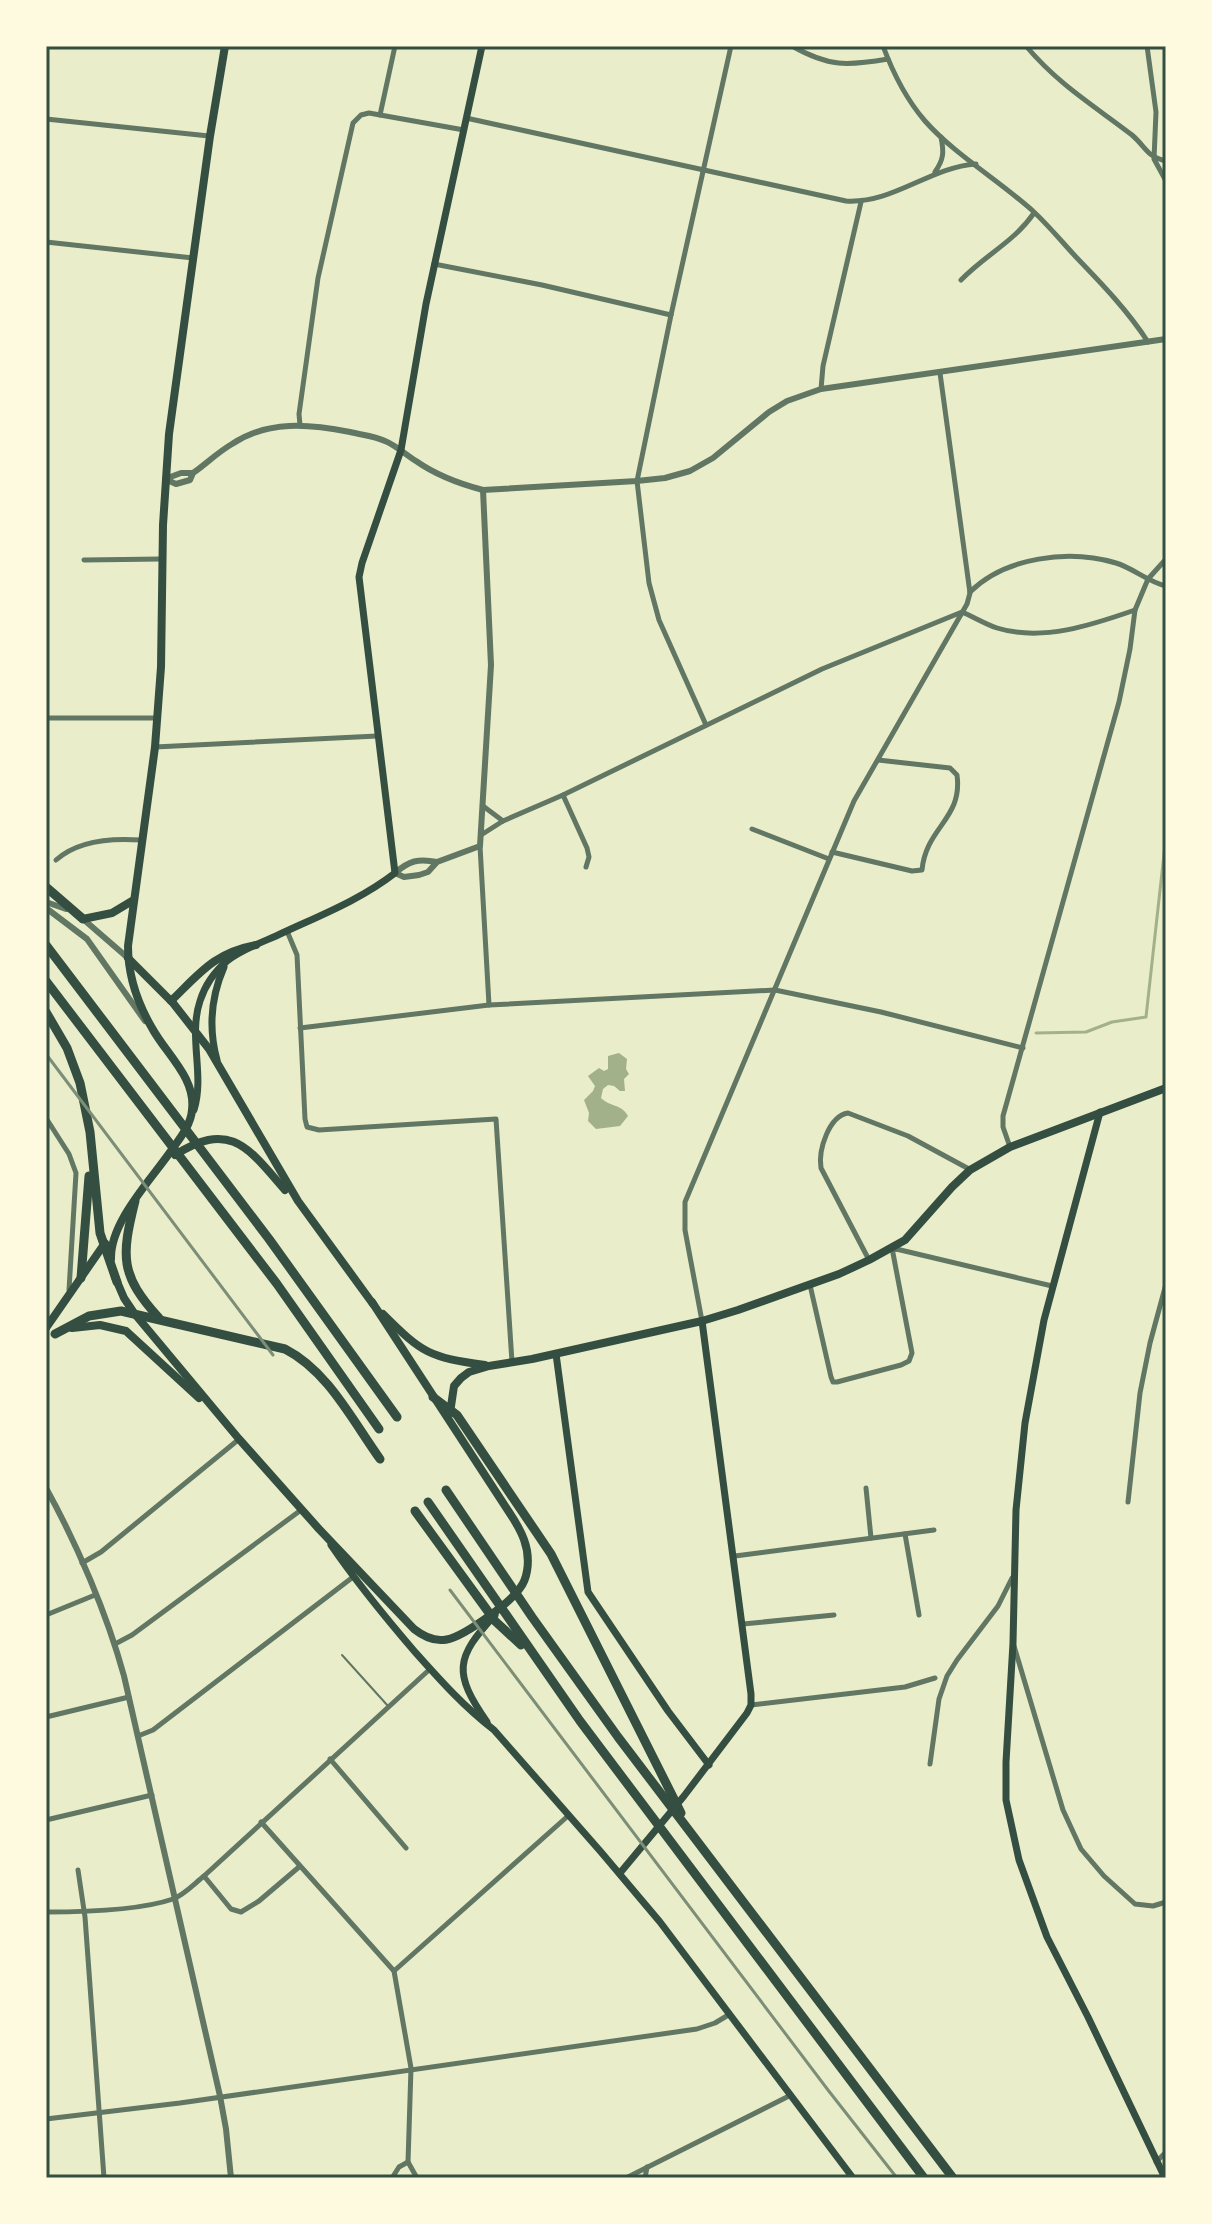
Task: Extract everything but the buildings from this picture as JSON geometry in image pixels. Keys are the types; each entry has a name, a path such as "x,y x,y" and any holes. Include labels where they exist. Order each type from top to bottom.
{"highway":[{"path":"46,887 83,919"},
{"path":"46,945 269,1239 397,1417"},
{"path":"46,981 277,1284 379,1429"},
{"path":"46,1012 67,1048 83,1093 90,1132 97,1213 117,1282"},
{"path":"81,1278 92,1156"},
{"path":"135,1201 125,1255 128,1270 136,1290 159,1318"},
{"path":"49,1334 94,1314 115,1311 275,1345 293,1353 315,1370 380,1459"},
{"path":"433,1397 457,1415 558,1566 691,1834"},
{"path":"446,1490 568,1668 953,2178"},
{"path":"428,1502 618,1774 924,2178"},
{"path":"415,1511 495,1621 535,1658"}],"main road":[{"path":"191,1119 193,1102 189,1085 158,1039 140,1004 128,958 128,946 155,747 161,654 165,479 173,397 225,46"},
{"path":"49,1334 69,1295 191,1119 197,1094 197,1011 204,990 214,974 227,961 355,899 395,873 359,577 401,450 434,264 482,46"},
{"path":"83,919 112,913 132,901"},
{"path":"171,1001 218,958 236,949 256,945"},
{"path":"120,1223 111,1252 117,1282 134,1313 227,1426 408,1625 432,1639 470,1635 510,1599 527,1575 524,1537 372,1302 305,1212 218,1063 171,1001 128,958"},
{"path":"218,1063 212,1032 212,1008 227,961"},
{"path":"449,1421 452,1392 467,1373 702,1321 869,1260 905,1240 970,1170 1010,1147 1166,1088"},
{"path":"1100,1112 1052,1286 1025,1423 1016,1510 1005,1784 1010,1827 1019,1860 1047,1937 1165,2178"},
{"path":"164,1162 206,1139 232,1141 248,1149 305,1212"},
{"path":"372,1302 412,1343 424,1351 445,1359 489,1366"},
{"path":"620,1873 709,1765 751,1705 735,1556 702,1321"},
{"path":"49,1334 90,1324 113,1326 126,1331 227,1426"},
{"path":"556,1354 588,1592 668,1711 709,1765"},
{"path":"322,1532 353,1577 430,1669 466,1707 494,1730"},
{"path":"470,1635 463,1673 475,1703 494,1730 620,1873 730,2013 853,2178"}],"street":[{"path":"46,53 47,46"},
{"path":"380,115 395,46"},
{"path":"706,725 653,602 637,481 731,46"},
{"path":"792,46 823,61 841,64 888,59"},
{"path":"883,46 908,99 940,136 1034,213 1102,284 1148,342"},
{"path":"1026,46 1070,91 1136,138 1154,159 1166,181"},
{"path":"1147,46 1156,112 1154,159"},
{"path":"300,425 318,278 353,123 361,115 369,113 464,130"},
{"path":"466,118 846,201 878,198 951,167 976,164"},
{"path":"46,119 210,136"},
{"path":"934,173 942,162 944,151 940,136"},
{"path":"1154,159 1166,161"},
{"path":"821,389 823,366 861,202"},
{"path":"961,280 1022,230 1034,213"},
{"path":"46,242 193,258"},
{"path":"434,264 671,315"},
{"path":"165,479 181,473 193,473 232,443 255,432 300,425 373,437 453,480 483,490 665,478 690,471 713,458 787,401 821,389 1166,339"},
{"path":"940,373 970,593"},
{"path":"483,490 491,665 480,846 489,1005"},
{"path":"702,1321 685,1230 685,1202 854,801 970,593 982,580 998,571 1045,559 1072,556 1119,563 1166,586"},
{"path":"84,560 161,559"},
{"path":"1010,1147 1003,1127 1003,1116 1123,689 1135,610 1148,579 1166,559"},
{"path":"481,835 503,821 822,669 962,612 995,627 1031,632 1087,626 1135,610"},
{"path":"46,718 157,718"},
{"path":"155,747 377,736"},
{"path":"832,852 912,871 922,870 928,844 952,812 958,785 957,775 950,768 878,760"},
{"path":"563,795 587,848 589,857 586,867"},
{"path":"483,806 503,821"},
{"path":"752,829 829,859"},
{"path":"56,860 78,845 141,840"},
{"path":"437,862 422,859 410,862 395,873 404,877 419,875 428,872 437,862 480,846"},
{"path":"46,902 83,919 128,958"},
{"path":"46,908 94,947 158,1039"},
{"path":"287,931 297,955 305,1119 310,1128 496,1119 512,1363"},
{"path":"300,1028 489,1005 775,990 881,1012 1023,1048"},
{"path":"869,1260 821,1168 821,1151 834,1120 840,1114 848,1113 908,1136 970,1170"},
{"path":"46,1118 49,1128 72,1159 76,1173 69,1295"},
{"path":"809,1284 833,1382 909,1361 912,1353 892,1248 1052,1286"},
{"path":"1128,1502 1140,1393 1166,1284"},
{"path":"82,1563 101,1552 239,1439"},
{"path":"46,1488 82,1563 115,1644 220,2096 231,2178"},
{"path":"866,1488 871,1538"},
{"path":"115,1644 132,1635 302,1510"},
{"path":"735,1556 934,1530"},
{"path":"905,1534 919,1615"},
{"path":"930,1764 939,1699 947,1676 998,1606 1014,1573"},
{"path":"138,1736 153,1730 353,1577"},
{"path":"46,1615 95,1595"},
{"path":"743,1624 834,1615"},
{"path":"1013,1643 1063,1810 1081,1849 1104,1876 1135,1904 1153,1906 1166,1902"},
{"path":"46,1912 143,1905 175,1898 204,1876 430,1669"},
{"path":"751,1705 905,1687 935,1678"},
{"path":"46,1717 129,1697"},
{"path":"330,1759 406,1848"},
{"path":"46,1820 152,1795"},
{"path":"394,1971 569,1815"},
{"path":"261,1822 394,1971 411,2068 408,2162 417,2178"},
{"path":"204,1876 231,1909 241,1912 300,1867"},
{"path":"78,1870 84,1911 104,2178"},
{"path":"46,2119 697,2029 715,2023 730,2013"},
{"path":"626,2178 791,2095"},
{"path":"1156,2162 1166,2152"},
{"path":"392,2178 399,2167 408,2162"},
{"path":"645,2178 648,2166"}],"lane":[{"path":"342,1655 389,1707"}],"shaded area":[{"path":"619,1053 627,1059 629,1074 624,1079 625,1091 608,1085 603,1089 601,1098 623,1109 628,1116 620,1126 596,1129 588,1121 589,1113 584,1100 595,1086 588,1076 599,1068 604,1071 608,1069 608,1056"}],"waterway":[{"path":"1036,1033 1086,1032 1112,1022 1146,1017 1166,836"}],"railway":[{"path":"46,1054 273,1355"},
{"path":"450,1590 897,2178"}]}
